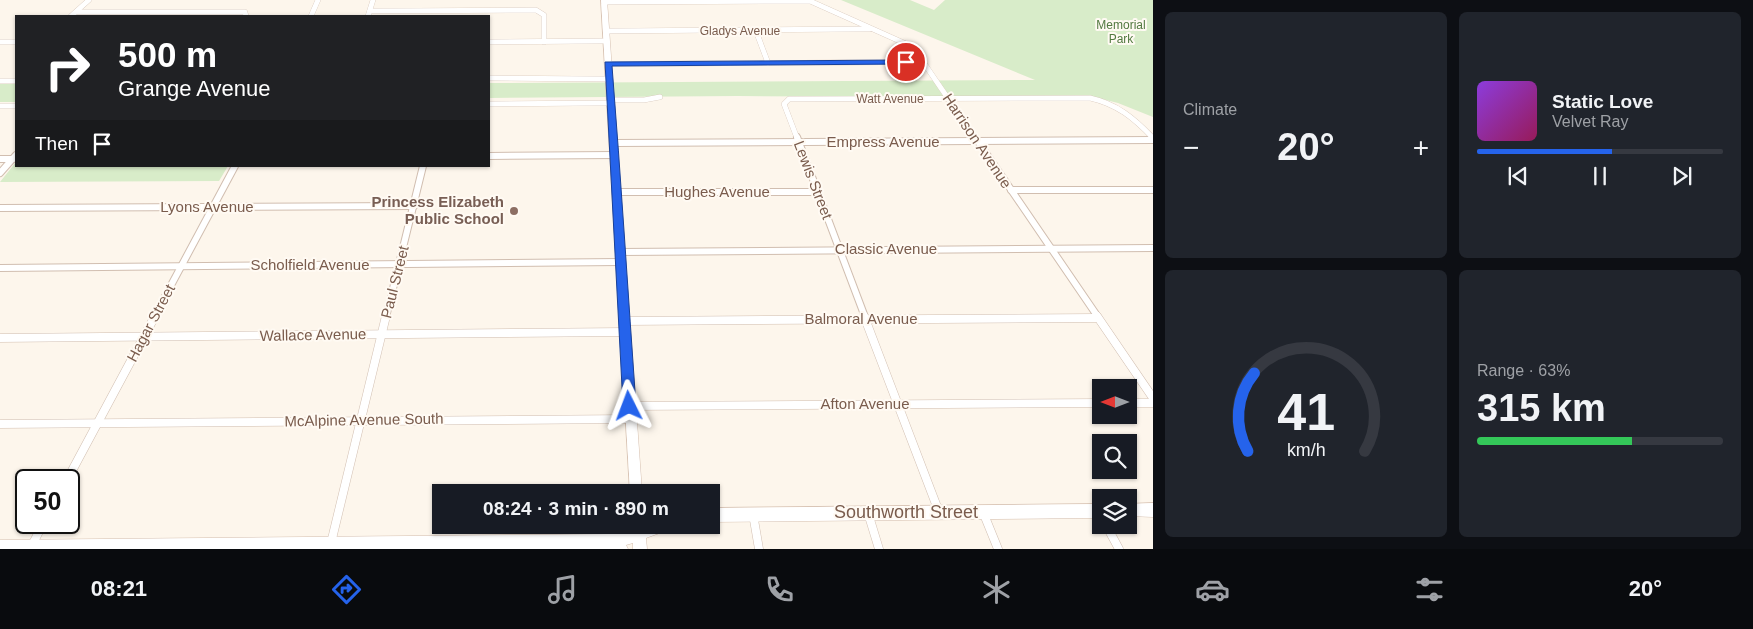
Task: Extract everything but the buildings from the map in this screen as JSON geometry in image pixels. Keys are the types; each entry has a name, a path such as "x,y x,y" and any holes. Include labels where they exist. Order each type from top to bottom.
{"main road":[{"path":"604,1 630,412 636,484"},
{"path":"1137,510 1153,510"},
{"path":"720,512 730,514"},
{"name":"Southworth Street","path":"720,515 940,512 1092,513"},
{"path":"569,542 609,541 628,534"},
{"path":"639,534 640,549"},
{"path":"0,547 586,542 621,549"}],"street":[{"path":"72,15 89,0"},
{"path":"311,15 318,0"},
{"path":"373,0 369,14 536,10 544,14 544,42"},
{"name":"Harrison Avenue","path":"604,1 810,2 913,47 1153,398"},
{"path":"76,12 245,12 246,15"},
{"name":"Gladys Avenue","path":"606,31 873,30"},
{"path":"756,31 768,63"},
{"path":"490,42 606,41"},
{"path":"0,42 15,42"},
{"path":"608,64 923,62"},
{"path":"490,78 608,79"},
{"path":"0,81 15,80"},
{"path":"490,104 610,102 660,97"},
{"name":"Watt Avenue","path":"786,102 789,100 1084,98 1114,105 1132,116 1153,139"},
{"name":"Lewis Street","path":"786,102 784,104 798,142 940,512"},
{"path":"0,106 15,106"},
{"name":"Empress Avenue","path":"614,143 1153,139"},
{"path":"490,156 614,155"},
{"path":"0,159 15,157"},
{"path":"0,173 15,157"},
{"name":"Hagar Street","path":"73,469 235,167"},
{"name":"Paul Street","path":"331,543 424,167"},
{"path":"1011,190 1153,190"},
{"name":"Hughes Avenue","path":"617,192 818,192"},
{"name":"Lyons Avenue","path":"0,208 414,206"},
{"name":"Classic Avenue","path":"620,257 839,249 1153,248"},
{"name":"Scholfield Avenue","path":"0,268 400,264 620,257"},
{"name":"Balmoral Avenue","path":"625,327 866,319 1097,318"},
{"name":"Wallace Avenue","path":"0,338 382,334 625,327"},
{"name":"Afton Avenue","path":"630,412 898,404 1092,403"},
{"path":"1138,403 1153,403"},
{"name":"McAlpine Avenue South","path":"0,424 361,420 630,412"},
{"path":"982,512 998,549"},
{"path":"868,513 879,549"},
{"path":"753,514 760,549"},
{"path":"31,548 38,534"},
{"path":"1111,534 1119,549"}],"green space":[{"name":"Memorial Park","path":"841,0 910,0 934,10 945,0 1153,0 1153,117 1118,103 1098,98 738,96 490,98 490,83 1035,80"},
{"path":"0,84 15,84 15,102 0,102"},
{"path":"15,163 15,167 227,167 219,181 0,182"}],"place":[{"name":"Princess Elizabeth Public School","path":"514,211"}],"route":[{"path":"629,406 608,64 906,62"}]}
